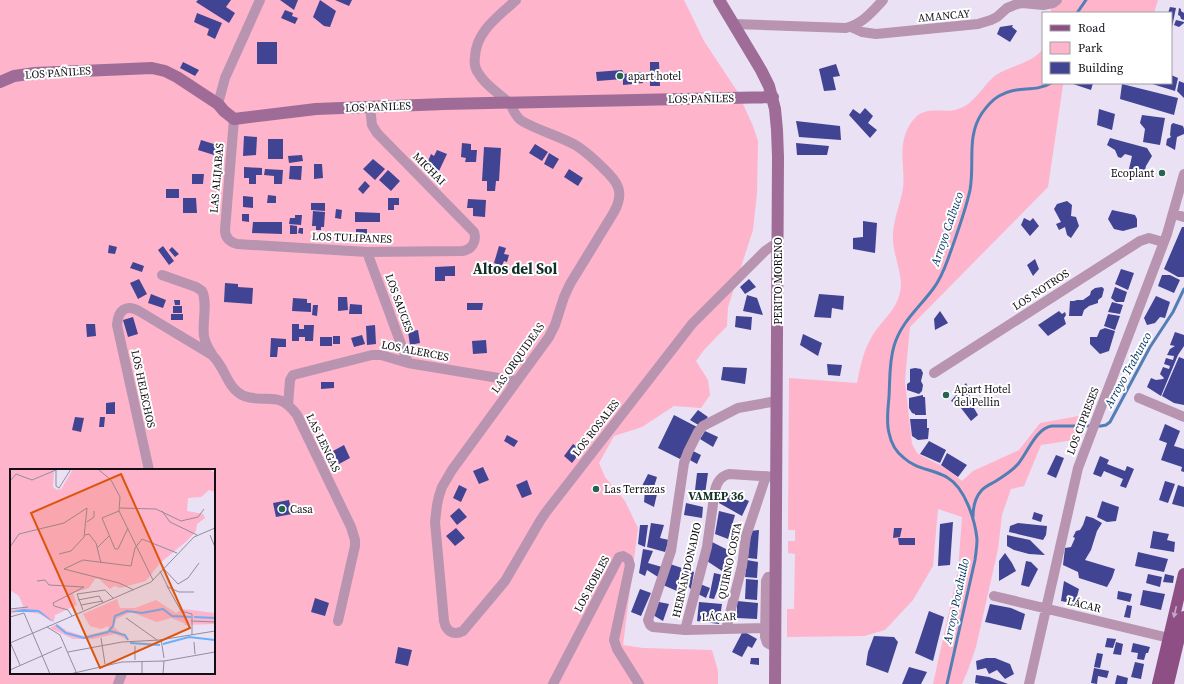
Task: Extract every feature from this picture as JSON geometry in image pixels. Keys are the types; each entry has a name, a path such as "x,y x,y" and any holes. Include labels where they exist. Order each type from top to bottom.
{"main road":[{"path":"1167,684 1169,638 1184,574"},
{"path":"1167,684 1184,617"}],"street":[{"path":"218,104 225,78 260,0"},
{"name":"LAS ORQUIDEAS","path":"449,631 444,621 435,522 437,505 442,487 452,470 552,331 570,284 616,207 620,196 615,180 593,158 570,143 522,121 509,103 480,76 475,66 478,40 484,31 516,0"},
{"name":"PERITO MORENO","path":"719,0 764,75 773,97 778,144 777,401 771,476 776,576 775,684"},
{"path":"734,24 840,28 851,26 863,20 883,0"},
{"name":"AMANCAY","path":"851,26 862,32 876,34 972,26 991,20 1007,8 1016,4 1022,3 1043,5 1057,0"},
{"name":"LOS PAÑILES","path":"0,82 14,76 35,73 152,68 171,74 218,104 224,111 234,118 316,109 444,104 773,97"},
{"name":"MICHAI","path":"370,107 372,125 377,133 472,228 476,236 474,244"},
{"name":"LAS ALIJABAS","path":"228,239 225,234 225,230 234,118"},
{"name":"LOS CIPRESES","path":"1029,684 1078,468 1164,242 1184,174"},
{"path":"1173,214 1184,217"},
{"name":"LOS NOTROS","path":"934,373 1140,240 1149,238 1164,242"},
{"name":"LOS TULIPANES","path":"228,239 237,244 368,252 465,251 469,250 474,244"},
{"name":"LOS ROSALES","path":"449,631 455,633 463,631 499,590 540,521 692,324 765,251 772,246 778,246"},
{"name":"LOS SAUCES","path":"368,252 408,363"},
{"path":"162,275 196,287 202,291 204,299 204,335 206,342 212,355 220,363 230,383 238,393 251,398 276,399 288,405"},
{"name":"LOS HELECHOS","path":"148,469 118,329 117,320 120,312 128,308 135,309 212,355"},
{"name":"LOS ALERCES","path":"288,405 290,380 293,375 372,355 381,355 408,363 517,381"},
{"path":"1138,398 1184,417"},
{"name":"LÁCAR","path":"765,628 685,630 655,627 650,625 648,622 671,550 684,462 698,432 703,426 738,408 777,401"},
{"name":"LAS LENGAS","path":"288,405 297,415 353,534 355,546 354,553 338,621"},
{"name":"HERNÁN DONADIO","path":"685,630 707,548 717,484 723,476 729,474 771,476"},
{"name":"QUIRNO COSTA","path":"726,629 742,566 746,536 771,476"},
{"name":"LOS ROBLES","path":"553,684 617,560 619,557 623,556 628,559 630,564 614,640 617,649 639,684"},
{"path":"776,576 768,577 766,581 765,628 766,641 768,644 776,648"},
{"name":"LÁCAR","path":"994,596 1169,638"},
{"path":"118,684 122,674"}],"green space":[{"path":"0,0 684,0 704,41 737,91 758,141 757,193 753,230 728,307 727,326 704,350 696,361 708,380 710,395 701,408 674,406 642,427 614,436 599,463 605,477 625,501 638,528 623,645 643,648 712,650 718,671 718,684 0,684"},
{"path":"1047,0 1158,0 1154,12 1052,12"},
{"path":"1042,50 1042,84 1064,84 1048,187 910,327 905,382 912,444 917,453 944,467 962,481 973,471 1019,450 1040,423 1084,415 1074,440 1041,445 1024,486 1011,489 1002,515 998,549 976,647 968,670 962,684 933,684 958,571 962,517 938,509 933,566 913,600 885,630 864,636 787,637 787,609 794,609 795,554 788,553 788,541 795,541 795,530 788,530 789,378 857,383 862,361 868,345 874,333 898,300 901,283 893,234 903,188 902,157 904,139 912,121 917,116 927,111 948,111 964,107 974,99 996,75 1033,58"}],"building":[{"path":"198,0 231,0 226,7 235,13 229,23 196,2"},
{"path":"280,0 298,0 294,10"},
{"path":"320,0 336,11 330,27 324,26 313,17"},
{"path":"335,0 352,0 349,6"},
{"path":"1170,7 1176,8 1172,27 1172,12 1168,12"},
{"path":"1179,8 1184,13 1184,20 1178,15"},
{"path":"285,10 293,13 292,16 298,18 295,24 281,18"},
{"path":"197,13 222,23 215,39 207,35 209,29 194,22"},
{"path":"1176,20 1184,23 1179,27 1174,25"},
{"path":"1013,25 1012,27 1017,31 1010,42 997,34 1000,27"},
{"path":"257,42 277,42 277,64 257,64"},
{"path":"183,62 199,70 195,76 180,68"},
{"name":"apart hotel","path":"650,62 659,62 660,86 650,86"},
{"path":"836,64 840,76 833,77 836,90 824,91 819,69"},
{"name":"apart hotel","path":"622,70 624,74 642,72 643,83 623,85 623,79 597,81 596,72"},
{"path":"1172,75 1178,78 1175,91 1152,84 1172,84"},
{"path":"1179,81 1184,83 1184,98 1177,91"},
{"path":"1073,84 1093,84 1091,90"},
{"path":"1122,84 1178,98 1174,115 1120,99"},
{"path":"865,108 873,116 868,123 877,130 870,138 849,115 853,109 860,114"},
{"path":"1099,109 1115,114 1112,130 1097,125"},
{"path":"1142,115 1165,118 1160,145 1143,142 1145,129 1140,123"},
{"path":"796,121 840,126 841,140 799,137"},
{"path":"1173,123 1183,126 1184,129 1184,134 1177,137 1175,150 1166,145 1167,139 1171,137 1171,125"},
{"path":"244,136 257,137 256,155 243,156"},
{"path":"1110,138 1147,148 1152,156 1146,166 1144,174 1134,173 1129,169 1132,156 1125,154 1121,158 1118,157 1115,150 1107,145"},
{"path":"268,139 283,139 283,159 268,159"},
{"path":"201,140 217,145 214,155 198,150"},
{"path":"462,143 471,144 471,150 477,150 476,162 465,162 466,158 461,157"},
{"path":"796,143 829,146 827,155 797,155"},
{"path":"535,144 548,152 542,161 529,153"},
{"path":"484,147 501,148 499,181 496,181 495,191 487,191 487,181 482,181"},
{"path":"437,150 447,154 439,171 426,166 431,154 434,156"},
{"path":"549,153 559,159 553,169 544,164"},
{"path":"302,155 303,161 289,163 288,156"},
{"path":"373,159 385,169 375,180 363,169"},
{"path":"314,164 322,164 323,178 314,179"},
{"path":"290,166 302,166 301,180 289,179"},
{"path":"244,167 262,168 262,175 256,175 256,184 249,184 249,178 244,178"},
{"path":"265,169 283,170 282,184 274,184 274,176 264,175"},
{"path":"569,169 583,178 578,186 564,177"},
{"path":"388,170 400,181 391,191 379,180"},
{"path":"192,174 204,174 203,184 192,184"},
{"path":"365,181 370,186 363,194 358,189"},
{"path":"166,189 179,189 179,198 166,198"},
{"path":"268,195 276,196 276,203 267,203"},
{"path":"243,196 253,197 253,208 243,207"},
{"path":"183,198 196,198 197,213 183,213"},
{"path":"388,198 399,198 399,205 394,205 394,210 388,210"},
{"path":"468,199 486,200 485,217 473,216 473,208 467,208"},
{"path":"1067,201 1072,205 1071,216 1076,217 1079,226 1071,238 1067,235 1065,227 1059,230 1056,224 1061,222 1054,209 1057,204"},
{"path":"311,203 325,203 325,211 311,210"},
{"path":"336,209 342,210 341,219 335,218"},
{"path":"1112,210 1135,215 1137,219 1137,227 1123,231 1114,229 1108,219"},
{"path":"313,211 325,212 324,227 321,227 321,230 316,230 316,226 312,226"},
{"path":"355,212 380,213 380,222 355,222"},
{"path":"242,214 249,214 249,222 242,221"},
{"path":"295,215 302,215 301,225 289,224 290,218 295,218"},
{"path":"1024,218 1030,221 1033,218 1039,226 1030,236 1021,225"},
{"path":"863,221 877,223 875,253 853,249 853,238 863,237"},
{"path":"253,222 282,222 282,234 252,233"},
{"path":"290,225 297,226 297,234 290,234"},
{"path":"1182,227 1184,227 1184,277 1178,277 1164,269"},
{"path":"299,228 303,228 303,234 298,233"},
{"path":"356,229 367,229 367,238 356,238"},
{"path":"109,245 117,247 115,254 108,253"},
{"path":"163,246 174,261 169,265 158,250"},
{"path":"499,246 506,248 504,254 509,255 507,262 504,261 502,266 494,263"},
{"path":"172,247 179,254 175,257 169,250"},
{"path":"1035,259 1039,269 1033,276 1027,265"},
{"path":"133,262 144,266 142,272 130,268"},
{"path":"455,266 455,276 445,276 445,281 435,281 435,267"},
{"path":"1121,269 1134,273 1128,290 1115,284"},
{"path":"1162,275 1170,275 1180,280 1174,293 1158,286"},
{"path":"139,279 147,294 138,299 130,283"},
{"path":"749,279 756,287 745,294 740,287"},
{"path":"225,283 238,284 238,287 253,288 252,304 224,302"},
{"path":"1102,287 1104,289 1102,297 1098,300 1098,303 1089,306 1084,310 1082,316 1069,316 1070,301 1083,300 1090,295 1091,291 1095,288"},
{"path":"1115,287 1127,292 1124,302 1116,302 1111,298"},
{"path":"151,294 166,300 163,308 148,303"},
{"path":"819,294 844,296 843,310 832,308 831,318 814,317"},
{"path":"747,295 757,298 763,315 743,311"},
{"path":"1156,296 1170,302 1165,318 1160,317 1155,323 1147,325 1144,318"},
{"path":"338,297 347,297 348,310 338,311"},
{"path":"293,298 307,299 307,303 311,303 311,312 292,311"},
{"path":"174,300 180,300 180,305 175,305"},
{"path":"1112,302 1123,305 1120,314 1108,312"},
{"path":"467,303 483,303 482,310 467,310"},
{"path":"350,304 362,305 362,314 349,314"},
{"path":"313,305 318,305 317,316 312,315"},
{"path":"173,306 182,306 182,313 173,313"},
{"path":"940,311 948,323 935,330 934,319"},
{"path":"1059,311 1062,314 1065,312 1066,315 1064,318 1066,324 1048,336 1038,325"},
{"path":"171,314 183,314 183,320 171,320"},
{"path":"1108,314 1120,316 1115,330 1104,326"},
{"path":"736,316 752,317 751,330 735,327"},
{"path":"133,317 138,334 128,337 123,320"},
{"path":"86,324 95,324 96,336 87,337"},
{"path":"292,324 299,324 299,329 304,329 304,325 314,325 313,341 305,341 305,337 299,337 299,341 292,341"},
{"path":"412,324 413,330 408,332 406,325"},
{"path":"375,325 376,344 367,345 366,326"},
{"path":"1105,328 1115,331 1109,351 1100,354 1090,344 1090,337 1097,337 1100,330"},
{"path":"418,330 420,343 410,345 408,332"},
{"path":"1175,332 1184,335 1184,346 1178,355 1161,396 1147,387 1151,378 1156,380 1164,378 1160,374 1163,367 1169,369 1170,366 1164,364 1166,358 1173,360 1174,356 1167,355 1170,349 1175,346 1170,345"},
{"path":"803,334 822,343 818,356 800,345"},
{"path":"362,335 365,344 354,347 351,338"},
{"path":"333,336 340,336 340,344 333,344"},
{"path":"320,337 332,337 332,346 320,346"},
{"path":"271,338 286,339 286,347 278,347 277,357 270,357"},
{"path":"486,340 487,353 473,354 472,341"},
{"path":"1179,357 1184,359 1184,405 1174,403 1162,396"},
{"path":"827,364 842,365 840,376 828,375"},
{"path":"723,367 747,368 745,384 721,380"},
{"path":"910,369 921,369 923,373 921,381 923,385 922,391 919,394 907,390 907,384 910,382"},
{"path":"321,382 334,382 334,388 321,389"},
{"path":"966,383 971,403 978,415 971,421 961,408 951,401"},
{"path":"923,395 923,397 925,397 926,415 915,415 909,408 909,398"},
{"path":"115,402 115,414 106,414 106,403"},
{"path":"698,410 708,417 700,426 690,420"},
{"path":"674,415 697,427 680,459 658,448"},
{"path":"75,417 84,418 81,432 72,430"},
{"path":"100,417 105,417 104,427 99,427"},
{"path":"910,419 927,419 927,428 929,428 928,439 918,440 912,436"},
{"path":"1165,424 1180,431 1174,446 1184,449 1184,472 1181,471 1182,467 1161,460 1167,443 1159,440"},
{"path":"705,431 718,437 713,447 700,439"},
{"path":"507,435 518,441 514,447 504,441"},
{"path":"929,441 946,450 940,463 920,454"},
{"path":"573,444 582,450 572,463 564,456"},
{"path":"344,445 350,458 339,464 333,451"},
{"path":"693,451 701,455 697,464 688,459"},
{"path":"947,453 967,465 958,477 941,465"},
{"path":"1056,455 1064,458 1056,478 1047,474"},
{"path":"1100,456 1109,460 1107,464 1125,471 1127,466 1134,469 1126,488 1120,486 1123,479 1104,471 1101,477 1093,474"},
{"path":"483,467 489,480 479,484 473,471"},
{"path":"697,473 708,473 704,501 694,499"},
{"path":"648,474 657,477 653,490 642,486"},
{"path":"527,480 532,494 522,498 516,485"},
{"path":"1165,481 1175,484 1168,503 1159,500"},
{"path":"459,485 467,489 461,502 453,498"},
{"path":"1178,485 1184,487 1184,507 1172,504"},
{"path":"645,490 657,494 654,507 644,502"},
{"path":"722,490 749,501 742,516 719,503"},
{"name":"Casa","path":"289,500 292,514 276,517 273,503"},
{"path":"1102,501 1119,507 1116,521 1107,522 1097,517"},
{"path":"686,503 703,507 702,518 684,515"},
{"path":"459,508 467,517 457,525 450,516"},
{"path":"719,511 735,515 728,539 715,534"},
{"path":"1034,512 1043,515 1041,522 1032,519"},
{"path":"1086,516 1102,523 1097,531 1091,550 1085,560 1115,569 1107,587 1079,578 1078,572 1063,565 1065,548 1071,547 1075,538 1073,537 1076,531 1080,530"},
{"path":"953,522 950,565 938,566 940,524"},
{"path":"651,523 664,525 660,538 669,540 665,552 647,547"},
{"path":"1018,523 1047,526 1046,535 1043,540 1009,532 1010,526"},
{"path":"640,525 648,525 645,547 638,544"},
{"path":"456,528 465,538 455,546 446,536"},
{"path":"894,528 902,528 900,537 893,538"},
{"path":"759,530 757,559 748,558 750,531"},
{"path":"1153,531 1169,534 1167,540 1175,542 1174,552 1150,548"},
{"path":"1007,535 1030,540 1045,555 1029,554 1014,550 1007,546"},
{"path":"898,538 915,538 915,545 899,545"},
{"path":"712,542 734,553 728,575 707,561"},
{"path":"643,549 653,551 648,563 662,567 658,577 647,570 645,576 639,573"},
{"path":"1138,552 1168,559 1164,572 1135,566"},
{"path":"1005,553 1016,571 999,581 999,561"},
{"path":"747,560 758,562 757,578 745,577"},
{"path":"1026,561 1031,562 1038,569 1029,587 1021,585"},
{"path":"670,564 694,572 691,589 681,580 677,591 663,585"},
{"path":"714,573 723,575 714,599 709,598"},
{"path":"1148,574 1162,577 1160,587 1146,583"},
{"path":"1165,574 1174,576 1173,583 1163,582"},
{"path":"746,579 758,580 757,600 745,599"},
{"path":"1064,581 1079,589 1075,604 1061,601"},
{"path":"700,584 710,588 706,598 698,594"},
{"path":"640,589 651,593 641,616 631,612"},
{"path":"1143,590 1165,594 1161,610 1140,605"},
{"path":"1118,591 1132,594 1130,602 1117,599"},
{"path":"315,598 329,603 325,616 311,612"},
{"path":"737,601 758,603 757,619 737,618"},
{"path":"659,602 669,604 663,621 653,615"},
{"path":"699,602 722,604 719,624 697,621"},
{"path":"990,604 1011,608 1025,614 1021,630 985,622"},
{"path":"1127,605 1132,606 1130,618 1124,617"},
{"path":"929,611 944,617 933,661 915,653"},
{"path":"743,631 757,639 752,648 748,646 742,657 732,652"},
{"path":"874,636 894,637 898,642 888,673 866,665 868,652"},
{"path":"1107,638 1116,639 1113,648 1105,647"},
{"path":"1116,642 1123,644 1121,655 1113,654"},
{"path":"1133,643 1150,647 1144,660 1137,659 1138,653 1131,652"},
{"path":"398,647 412,650 408,666 395,663"},
{"path":"1097,653 1103,654 1100,668 1094,667"},
{"path":"751,658 759,658 759,665 750,664"},
{"path":"986,658 995,658 1010,664 1014,674 1005,679 997,670 989,674 986,668 977,670 976,661"},
{"path":"1135,662 1144,664 1141,679 1131,677"},
{"path":"909,667 927,672 921,684 902,684"},
{"path":"1094,668 1109,671 1107,678 1098,676 1097,684 1091,683"},
{"path":"976,675 989,677 1008,684 975,683"},
{"path":"1117,675 1128,678 1127,684 1115,684"}],"waterway":[{"name":"Arroyo Calbuco","path":"1078,12 1086,0"},
{"name":"Arroyo Calbuco","path":"947,684 975,560 977,542 976,531 968,505 954,483 943,475 909,462 896,450 891,440 887,420 891,358 897,337 901,330 928,296 942,275 963,216 970,190 972,141 977,122 982,113 994,99 1005,93 1039,88 1049,84"},
{"name":"Arroyo Trabunco","path":"973,517 975,503 981,491 986,486 1016,467 1041,431 1052,426 1101,426 1110,422 1150,347 1173,312 1184,289"}],"place":[{"name":"apart hotel","path":"620,76"},
{"name":"Ecoplant","path":"1162,173"},
{"name":"Apart Hotel del Pellin","path":"946,395"},
{"name":"Las Terrazas","path":"596,489"},
{"name":"Casa","path":"282,509"}],"district":[{"name":"Altos del Sol","path":"515,268"},
{"name":"VAMEP 36","path":"716,496"}],"water label":[{"name":"Arroyo Pocahullo","path":"956,601"}]}
